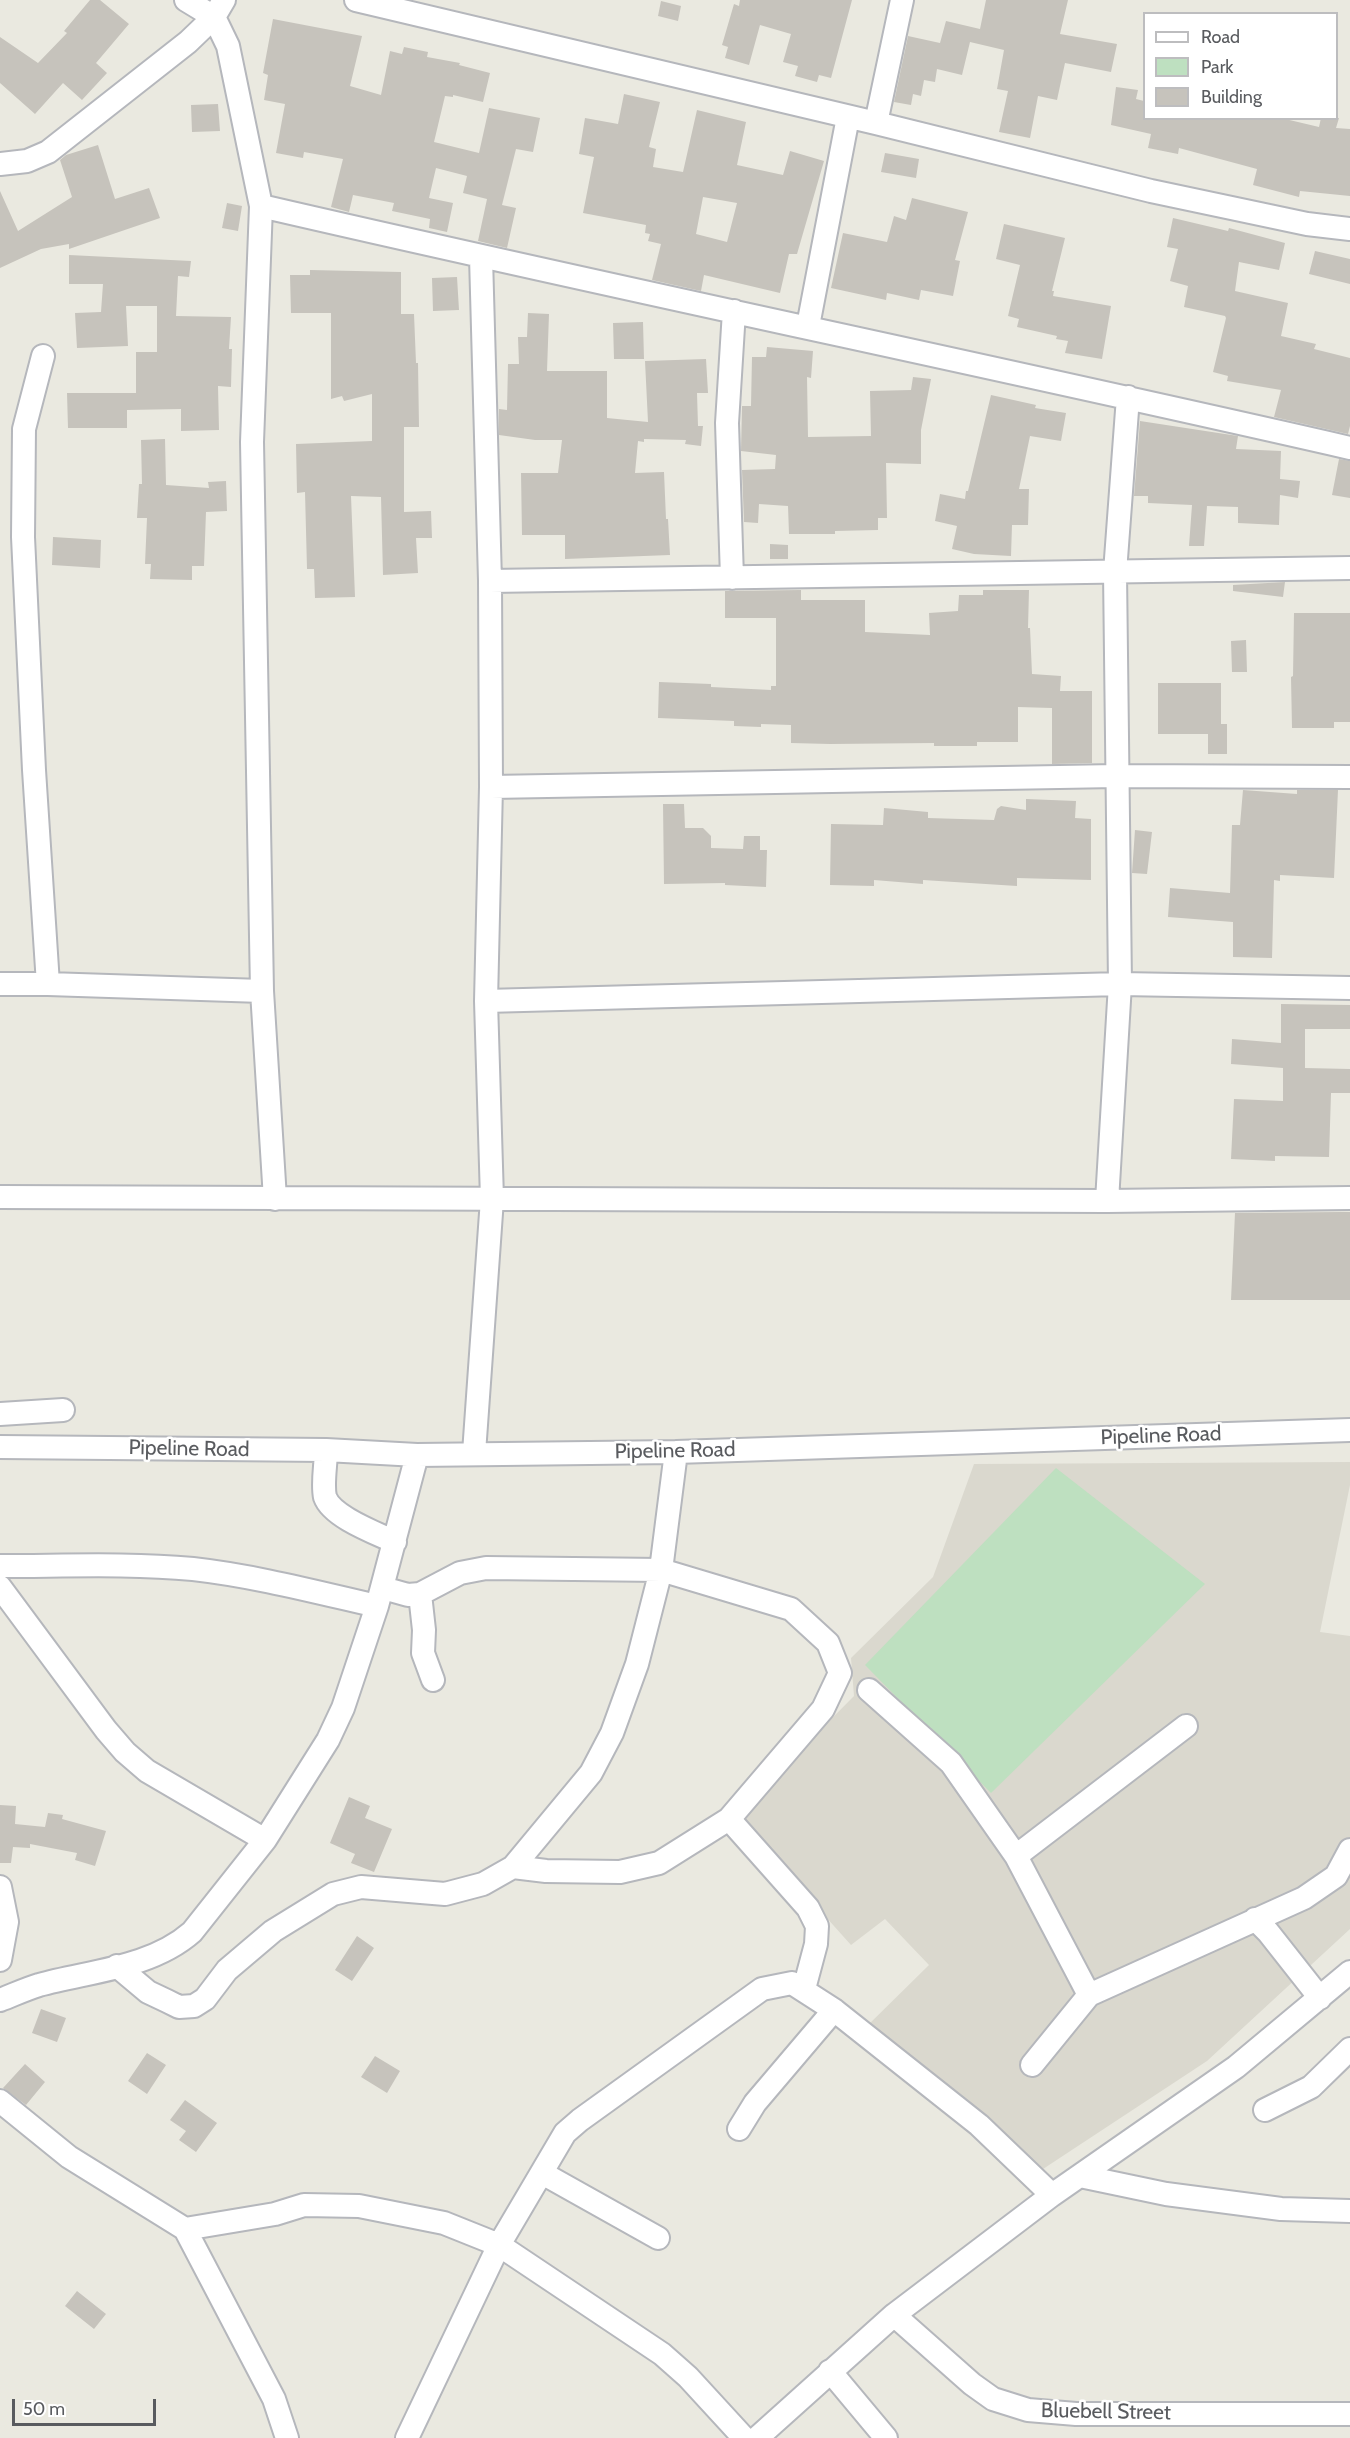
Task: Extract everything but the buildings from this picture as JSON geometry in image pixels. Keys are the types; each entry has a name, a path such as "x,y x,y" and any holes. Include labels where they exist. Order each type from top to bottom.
{"street":[{"path":"186,0 219,8"},
{"path":"356,0 876,123 1151,191 1307,224 1350,229"},
{"path":"876,123 902,0"},
{"path":"0,164 27,161 48,152 188,42 219,8"},
{"path":"219,8 261,206 252,442 262,991 275,1199"},
{"path":"808,326 848,117"},
{"path":"261,206 481,257 808,326 1350,448"},
{"path":"474,1453 492,1199 486,1001 492,787 490,581 481,257"},
{"path":"732,578 727,423 734,311"},
{"path":"43,356 24,429 23,537 34,770 48,984"},
{"path":"1107,1201 1120,984 1115,572 1128,397"},
{"path":"490,581 1350,568"},
{"path":"492,787 1116,776 1350,777"},
{"path":"0,984 262,991"},
{"path":"486,1001 1120,984 1350,988"},
{"path":"0,1197 1107,1201 1350,1198"},
{"path":"0,1414 63,1410"},
{"name":"Pipeline Road","path":"0,1447 326,1450 417,1455 676,1452 1350,1430"},
{"path":"326,1450 325,1496 331,1508 395,1542"},
{"path":"117,1966 148,1992 179,2007 194,2006 205,2000 227,1970 273,1931 333,1894 361,1887 445,1894 483,1884 513,1867 591,1773 612,1733 636,1664 661,1570 676,1452"},
{"path":"0,2000 41,1985 159,1954 177,1945 192,1932 266,1840 328,1740 343,1708 380,1597 417,1455"},
{"path":"0,1566 152,1566 195,1570 380,1597 420,1594 460,1573 486,1568 661,1570 791,1609 828,1643 840,1673 823,1708 729,1819 659,1863 620,1872 513,1867"},
{"path":"0,1587 106,1730 125,1752 155,1776 266,1840"},
{"path":"420,1594 424,1630 423,1653 434,1680"},
{"path":"869,1690 951,1762 1016,1856 1089,1995"},
{"path":"1016,1856 1186,1726"},
{"path":"729,1819 808,1908 817,1926 813,1963 804,1989"},
{"path":"1032,2065 1089,1995 1304,1898 1336,1876 1350,1850"},
{"path":"0,1887 7,1922 0,1960"},
{"path":"1255,1919 1320,1998"},
{"path":"757,2438 894,2315 1052,2195 1236,2067 1349,1974"},
{"path":"407,2438 499,2245 565,2133 762,1989 792,1983 834,2010 979,2125 1052,2195"},
{"path":"739,2129 755,2103 834,2010"},
{"path":"1264,2110 1311,2087 1350,2049"},
{"path":"0,2101 69,2157 184,2229 274,2399 287,2438"},
{"path":"542,2173 658,2238"},
{"path":"1080,2176 1166,2194 1281,2208 1350,2211"},
{"path":"184,2229 275,2214 304,2205 359,2206 444,2223 499,2245 662,2354 688,2377 744,2438"},
{"name":"Bluebell Street","path":"894,2315 972,2384 993,2399 1028,2410 1076,2414 1350,2414"},
{"path":"830,2371 886,2438"}],"shaded area":[{"path":"1350,1462 1350,1485 1320,1632 1350,1636 1350,1929 1207,2061 1043,2169 864,2029 929,1965 885,1919 851,1945 739,1820 749,1802 854,1696 851,1658 933,1577 974,1464"}],"green space":[{"path":"1056,1468 1205,1584 991,1793 865,1665"}]}
